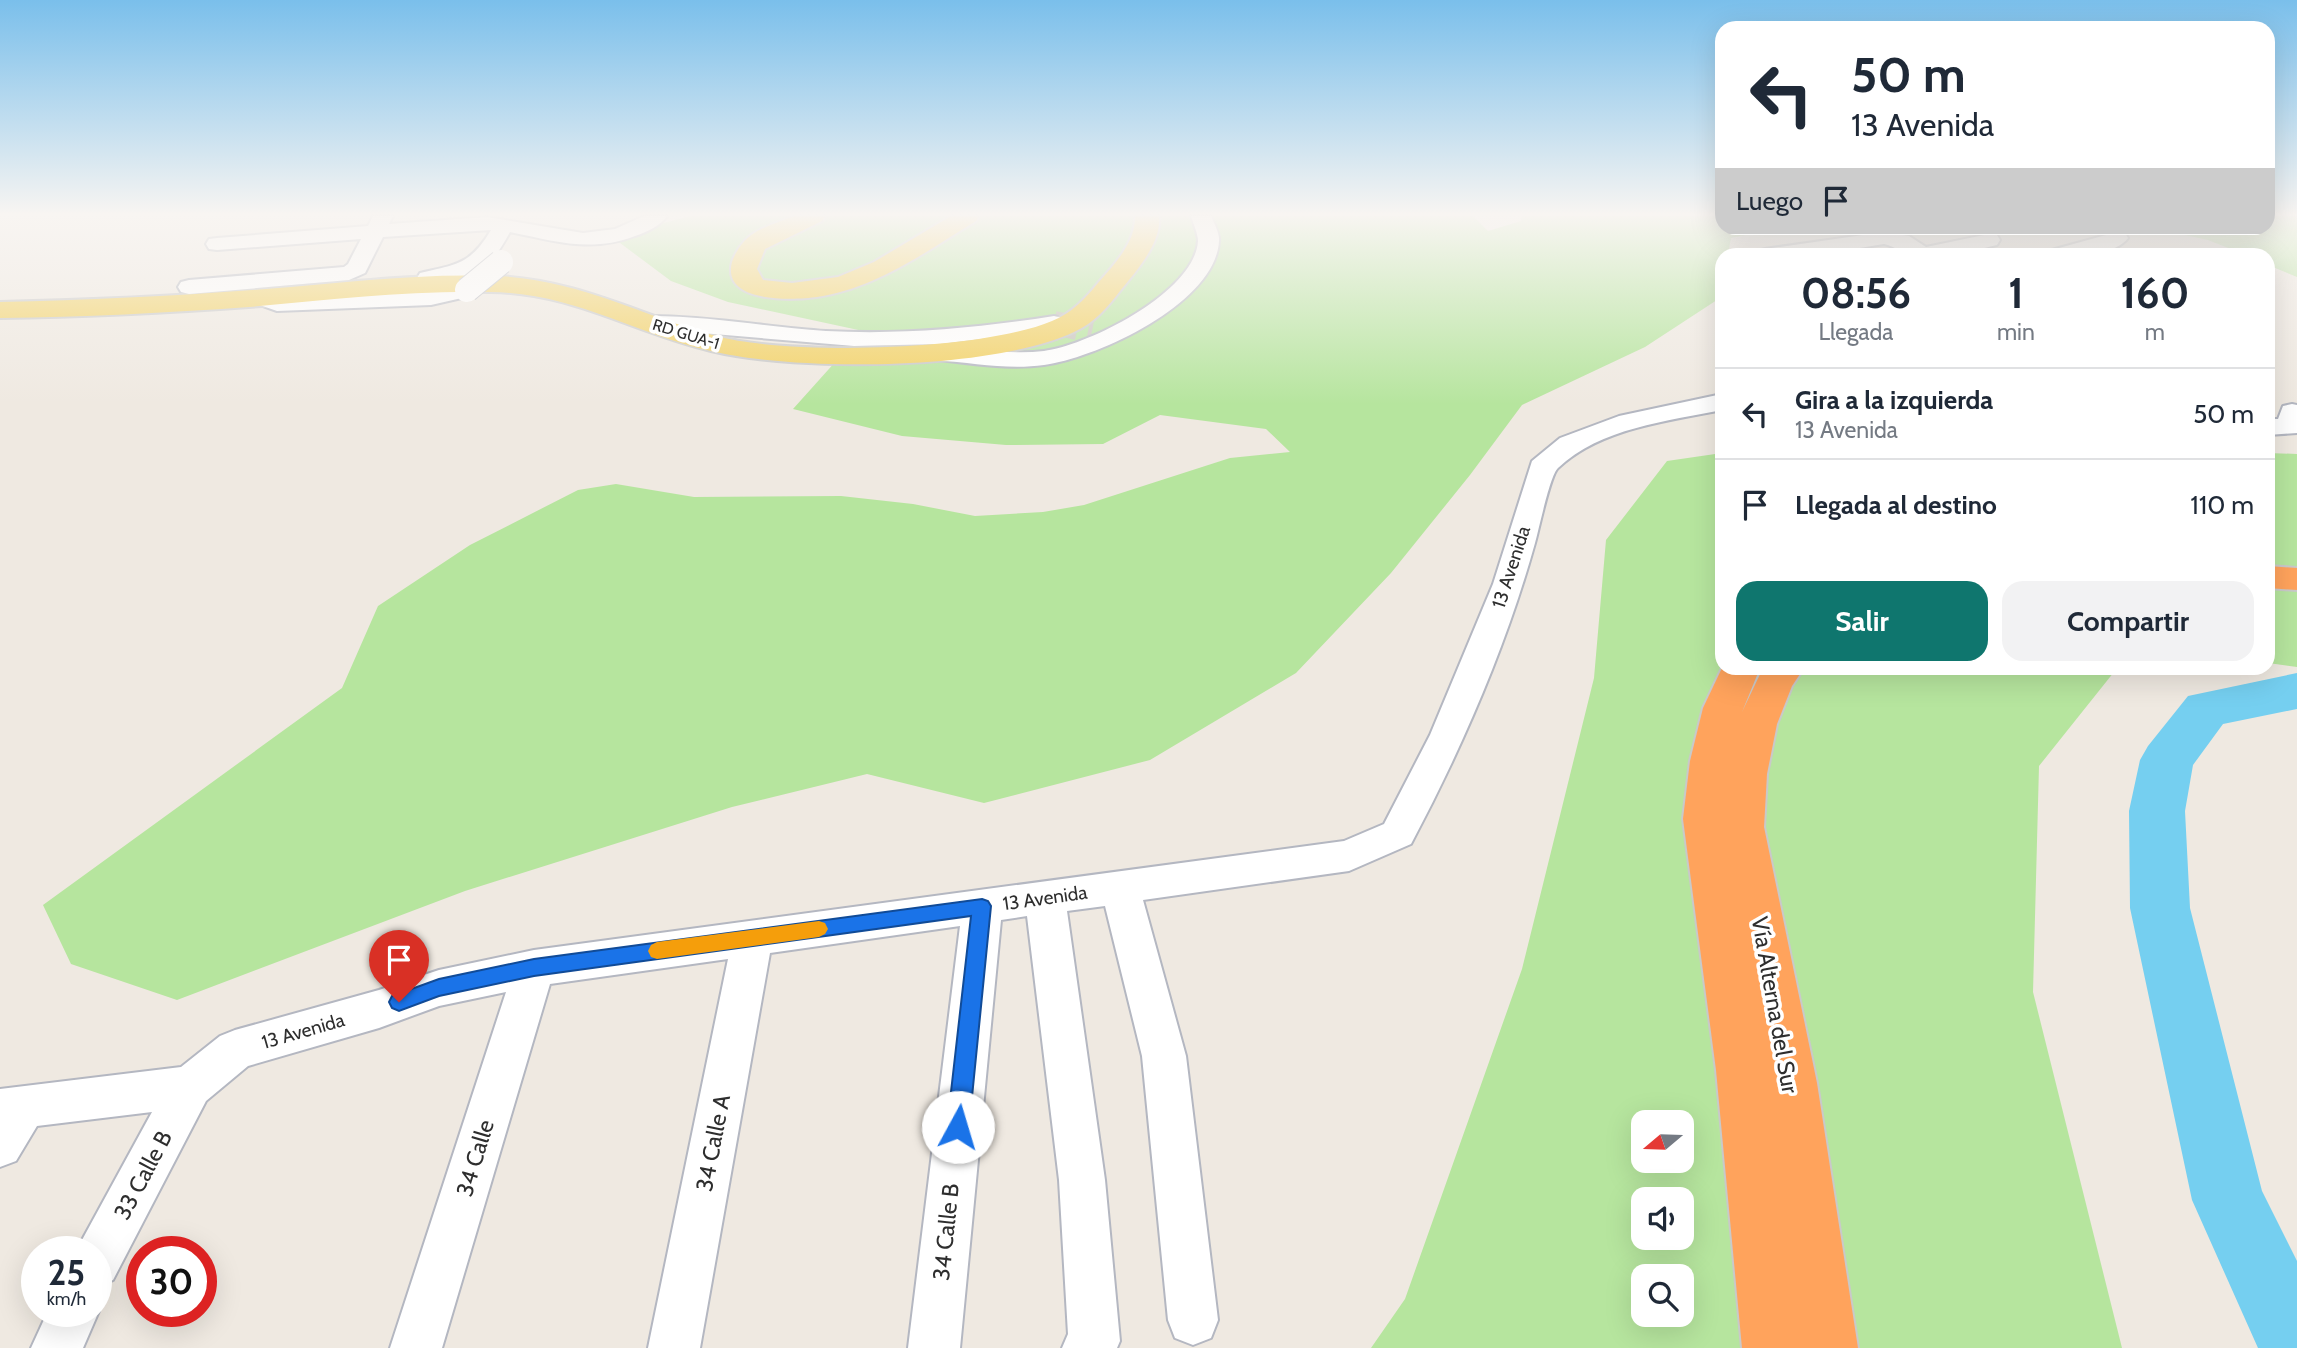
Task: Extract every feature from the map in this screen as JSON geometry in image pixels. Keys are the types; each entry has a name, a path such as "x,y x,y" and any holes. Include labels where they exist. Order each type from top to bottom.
{"highway":[{"path":"2275,577 2297,579"},
{"path":"2275,596 2297,598"},
{"name":"Vía Alterna del Sur","path":"1738,675 1723,708 1711,761 1705,819 1741,1070 1772,1348"},
{"name":"Vía Alterna del Sur","path":"1780,675 1757,724 1746,774 1742,827 1791,1083 1828,1348"}],"main road":[{"path":"746,279 755,288 785,291 827,288 862,279"},
{"name":"RD GUA-1","path":"0,310 117,309 416,286 521,285 555,290 694,338 738,349 827,354 918,351 1004,342 1049,328 1061,328 1085,314 1115,279"}],"street":[{"path":"189,287 281,279"},
{"path":"364,290 423,279"},
{"path":"262,298 277,304 431,298 467,290 480,279"},
{"path":"651,323 691,321 755,332 829,338 917,339 1049,328 1060,345 1085,340 1095,344 1136,324 1169,302 1187,279"},
{"path":"918,351 1000,358 1045,358 1085,340"},
{"name":"13 Avenida","path":"190,1086 235,1050 379,1009 439,988 534,968 1349,856 1398,834 1447,735 1508,584 1542,467 1570,444 1628,422 1715,403"},
{"path":"2275,427 2291,427 2292,412"},
{"path":"1120,888 1164,1056 1193,1320"},
{"path":"1045,898 1082,1180 1094,1342 1088,1348"},
{"name":"34 Calle B","path":"934,1348 982,906"},
{"name":"34 Calle A","path":"674,1348 752,938"},
{"name":"34 Calle","path":"416,1348 534,968"},
{"path":"0,1145 11,1109 190,1086"},
{"name":"33 Calle B","path":"110,1236 190,1086"},
{"path":"58,1348 67,1327"}],"green space":[{"path":"668,279 1715,279 1715,301 1645,347 1522,405 1391,573 1296,673 1150,760 984,803 867,774 732,807 465,891 177,1000 71,964 43,905 342,688 378,606 470,545 578,490 616,484 694,497 841,496 913,504 975,516 1043,512 1084,505 1230,458 1290,452 1266,429 1160,415 1103,444 1006,445 902,436 793,409 863,331 728,302"},
{"path":"2275,453 2297,454 2297,667 2275,664"},
{"path":"1715,454 1715,675 2112,675 2039,766 2033,992 2122,1348 1371,1348 1405,1299 1522,969 1594,678 1606,540 1667,461"}],"waterway":[{"path":"2297,691 2206,709 2167,760 2157,811 2160,908 2228,1200 2297,1344"}],"tunnel":[{"path":"1054,323 1092,331"}],"slow traffic":[{"path":"657,951 819,929"}],"route":[{"path":"399,1002 439,988 534,968 982,906 958,1127"}]}
